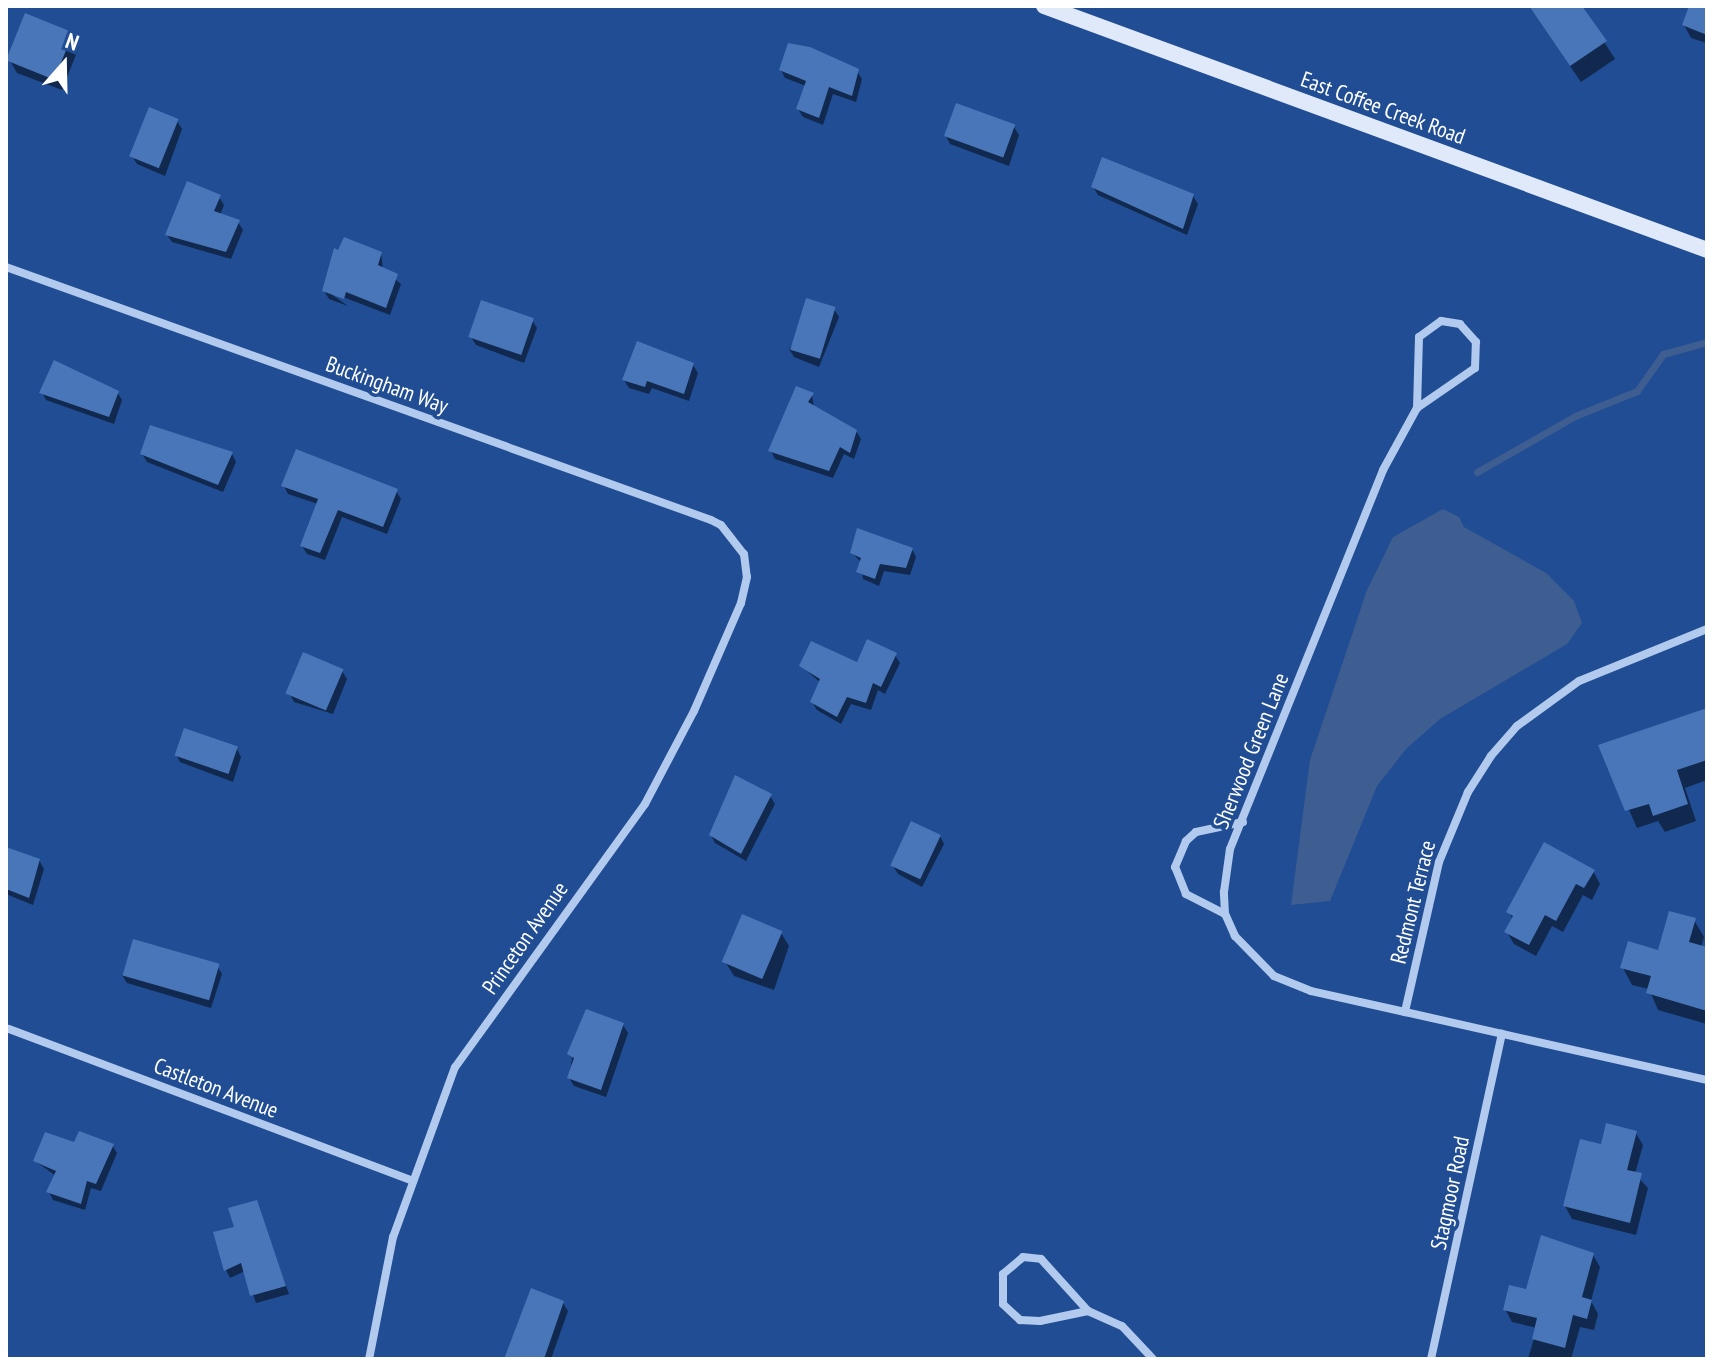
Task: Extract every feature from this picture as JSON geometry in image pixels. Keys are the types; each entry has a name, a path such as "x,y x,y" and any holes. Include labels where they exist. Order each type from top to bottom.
{"street":[{"name":"East Coffee Creek Road","path":"1044,6 1707,250"},
{"name":"Buckingham Way","path":"6,267 711,520 721,525 744,554"},
{"name":"Sherwood Green Lane","path":"1405,1012 1290,985 1245,951 1225,914 1226,870 1243,822 1335,583 1383,470 1417,408 1475,368 1476,342 1460,324 1441,321 1419,337 1417,408"},
{"name":"Princeton Avenue","path":"369,1359 393,1237 411,1180 455,1067 645,804 741,603 747,577 744,554"},
{"name":"Redmont Terrace","path":"1405,1012 1439,862 1468,792 1491,756 1517,726 1579,681 1707,629"},
{"path":"1225,914 1186,894 1175,867 1186,841 1196,832 1243,822"},
{"path":"1405,1012 1707,1080"},
{"name":"Castleton Avenue","path":"9,1029 411,1180"},
{"name":"Stagmoor Road","path":"1431,1359 1502,1034"},
{"path":"1088,1311 1040,1321 1020,1320 1003,1304 1003,1274 1023,1257 1041,1259 1088,1311 1122,1326 1153,1359"}],"water":[{"path":"1443,509 1459,517 1464,527 1546,573 1574,601 1582,623 1567,644 1440,719 1406,749 1377,786 1330,901 1291,905 1310,760 1367,590 1393,537"}],"building":[{"path":"1529,6 1582,6 1607,41 1570,66"},
{"path":"1689,6 1707,6 1707,35 1682,25"},
{"path":"25,13 73,32 54,80 6,60"},
{"path":"788,43 810,47 859,69 852,96 829,87 819,118 796,109 806,81 779,70"},
{"path":"956,103 1015,125 1003,157 944,136"},
{"path":"149,107 179,119 159,168 129,156"},
{"path":"1102,157 1194,194 1183,229 1091,187"},
{"path":"187,181 221,195 214,211 240,220 226,252 165,235"},
{"path":"344,237 382,252 378,265 398,274 386,308 346,292 344,299 322,291 334,248 338,250"},
{"path":"806,298 836,307 820,359 790,350"},
{"path":"481,300 534,318 521,355 468,337"},
{"path":"637,341 694,363 684,394 647,381 645,387 622,380"},
{"path":"54,360 119,391 109,417 39,393"},
{"path":"796,386 814,393 808,402 857,430 850,453 840,447 829,471 768,451"},
{"path":"150,425 233,452 218,485 140,454"},
{"path":"296,449 398,489 383,527 338,510 320,553 300,546 318,499 281,486"},
{"path":"857,528 913,548 906,568 880,564 875,579 856,572 861,558 850,553"},
{"path":"867,639 897,653 881,687 873,683 866,703 847,697 837,717 810,702 820,679 799,666 811,641 857,662"},
{"path":"303,652 344,669 326,711 285,693"},
{"path":"1707,708 1707,760 1677,770 1688,804 1653,816 1649,804 1625,811 1598,745"},
{"path":"184,728 238,747 228,774 175,755"},
{"path":"735,775 772,794 741,854 709,835"},
{"path":"911,821 941,835 920,879 890,865"},
{"path":"1544,842 1595,870 1584,888 1576,884 1556,921 1545,915 1529,945 1504,932 1513,916 1506,912"},
{"path":"6,847 40,859 29,898 6,889"},
{"path":"1669,911 1696,918 1689,942 1707,947 1707,1011 1646,993 1651,976 1620,968 1628,941 1658,950"},
{"path":"742,914 783,931 762,979 722,962"},
{"path":"133,939 220,964 209,1000 123,976"},
{"path":"586,1009 624,1023 601,1090 567,1078 574,1058 567,1054"},
{"path":"1606,1123 1637,1131 1627,1170 1642,1173 1630,1223 1563,1206 1580,1139 1601,1144"},
{"path":"79,1131 114,1144 96,1184 87,1181 81,1204 46,1192 56,1171 33,1161 45,1132 74,1142"},
{"path":"257,1200 286,1286 250,1296 241,1263 224,1271 213,1232 234,1227 228,1208"},
{"path":"1541,1235 1594,1253 1582,1297 1592,1300 1587,1319 1573,1315 1565,1348 1532,1339 1537,1318 1503,1310 1509,1285 1526,1289"},
{"path":"531,1288 564,1301 544,1359 504,1359"}],"waterway":[{"path":"1477,472 1575,416 1637,391 1663,354 1707,342"}]}
